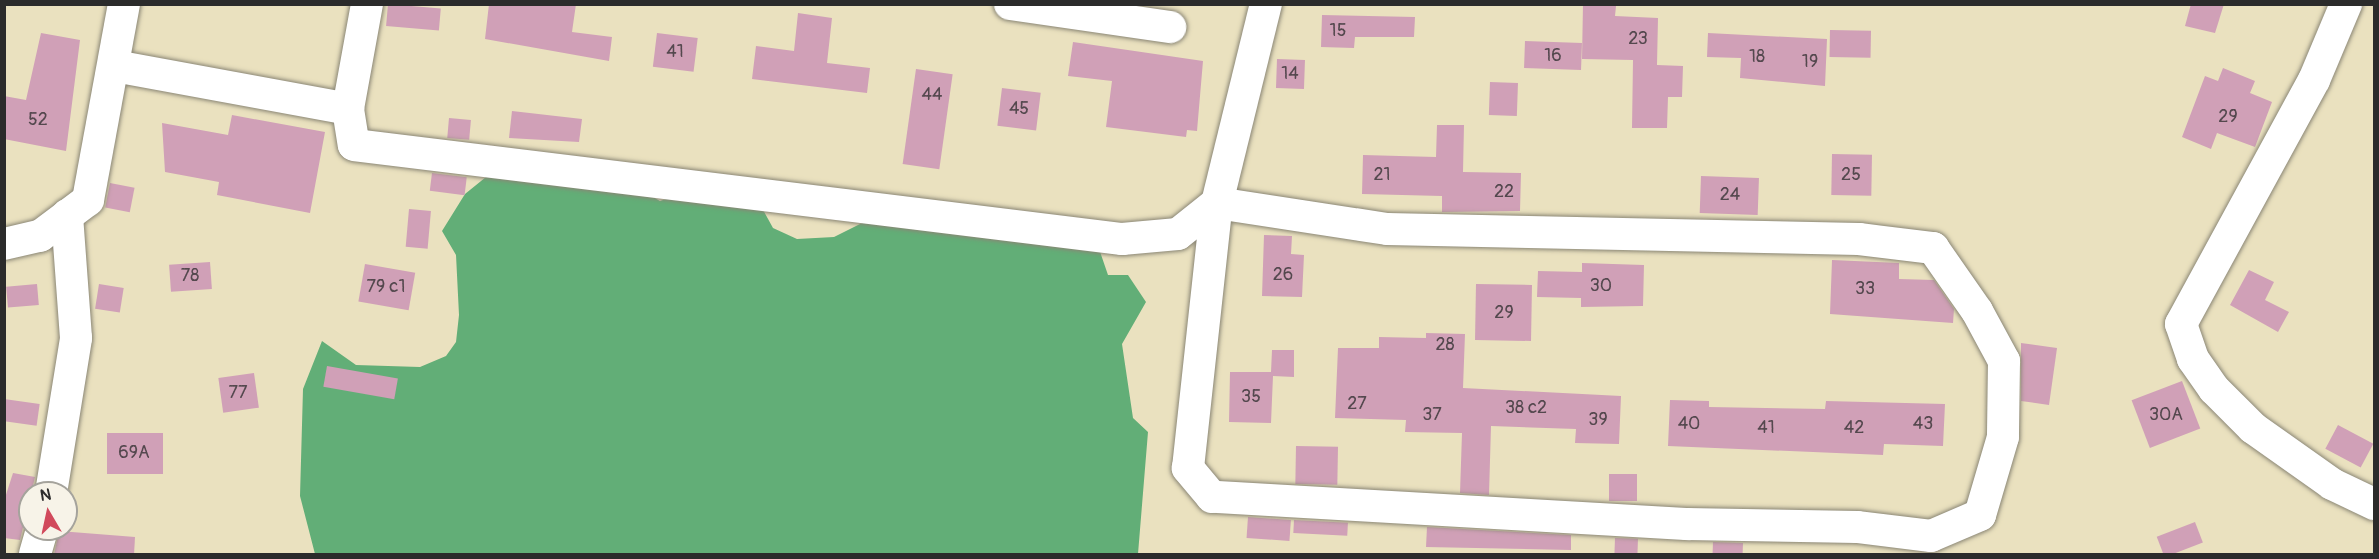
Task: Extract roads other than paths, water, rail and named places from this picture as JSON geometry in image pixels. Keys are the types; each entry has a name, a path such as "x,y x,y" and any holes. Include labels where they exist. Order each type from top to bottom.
{"street":[{"path":"4,244 40,236 88,200 124,4"},
{"path":"367,4 348,109 354,146 1122,239 1178,234 1217,203 1387,229 1859,239 1933,248 1977,311 2004,361 2003,437 1980,515 1931,536 1857,527 1687,524 1212,497 1188,468 1217,203 1266,4"},
{"path":"1010,4 1170,27"},
{"path":"2346,4 2314,80 2181,324 2193,359 2214,389 2253,428 2332,484 2374,504"},
{"path":"114,66 348,109"},
{"path":"53,481 76,338 68,215"}]}
